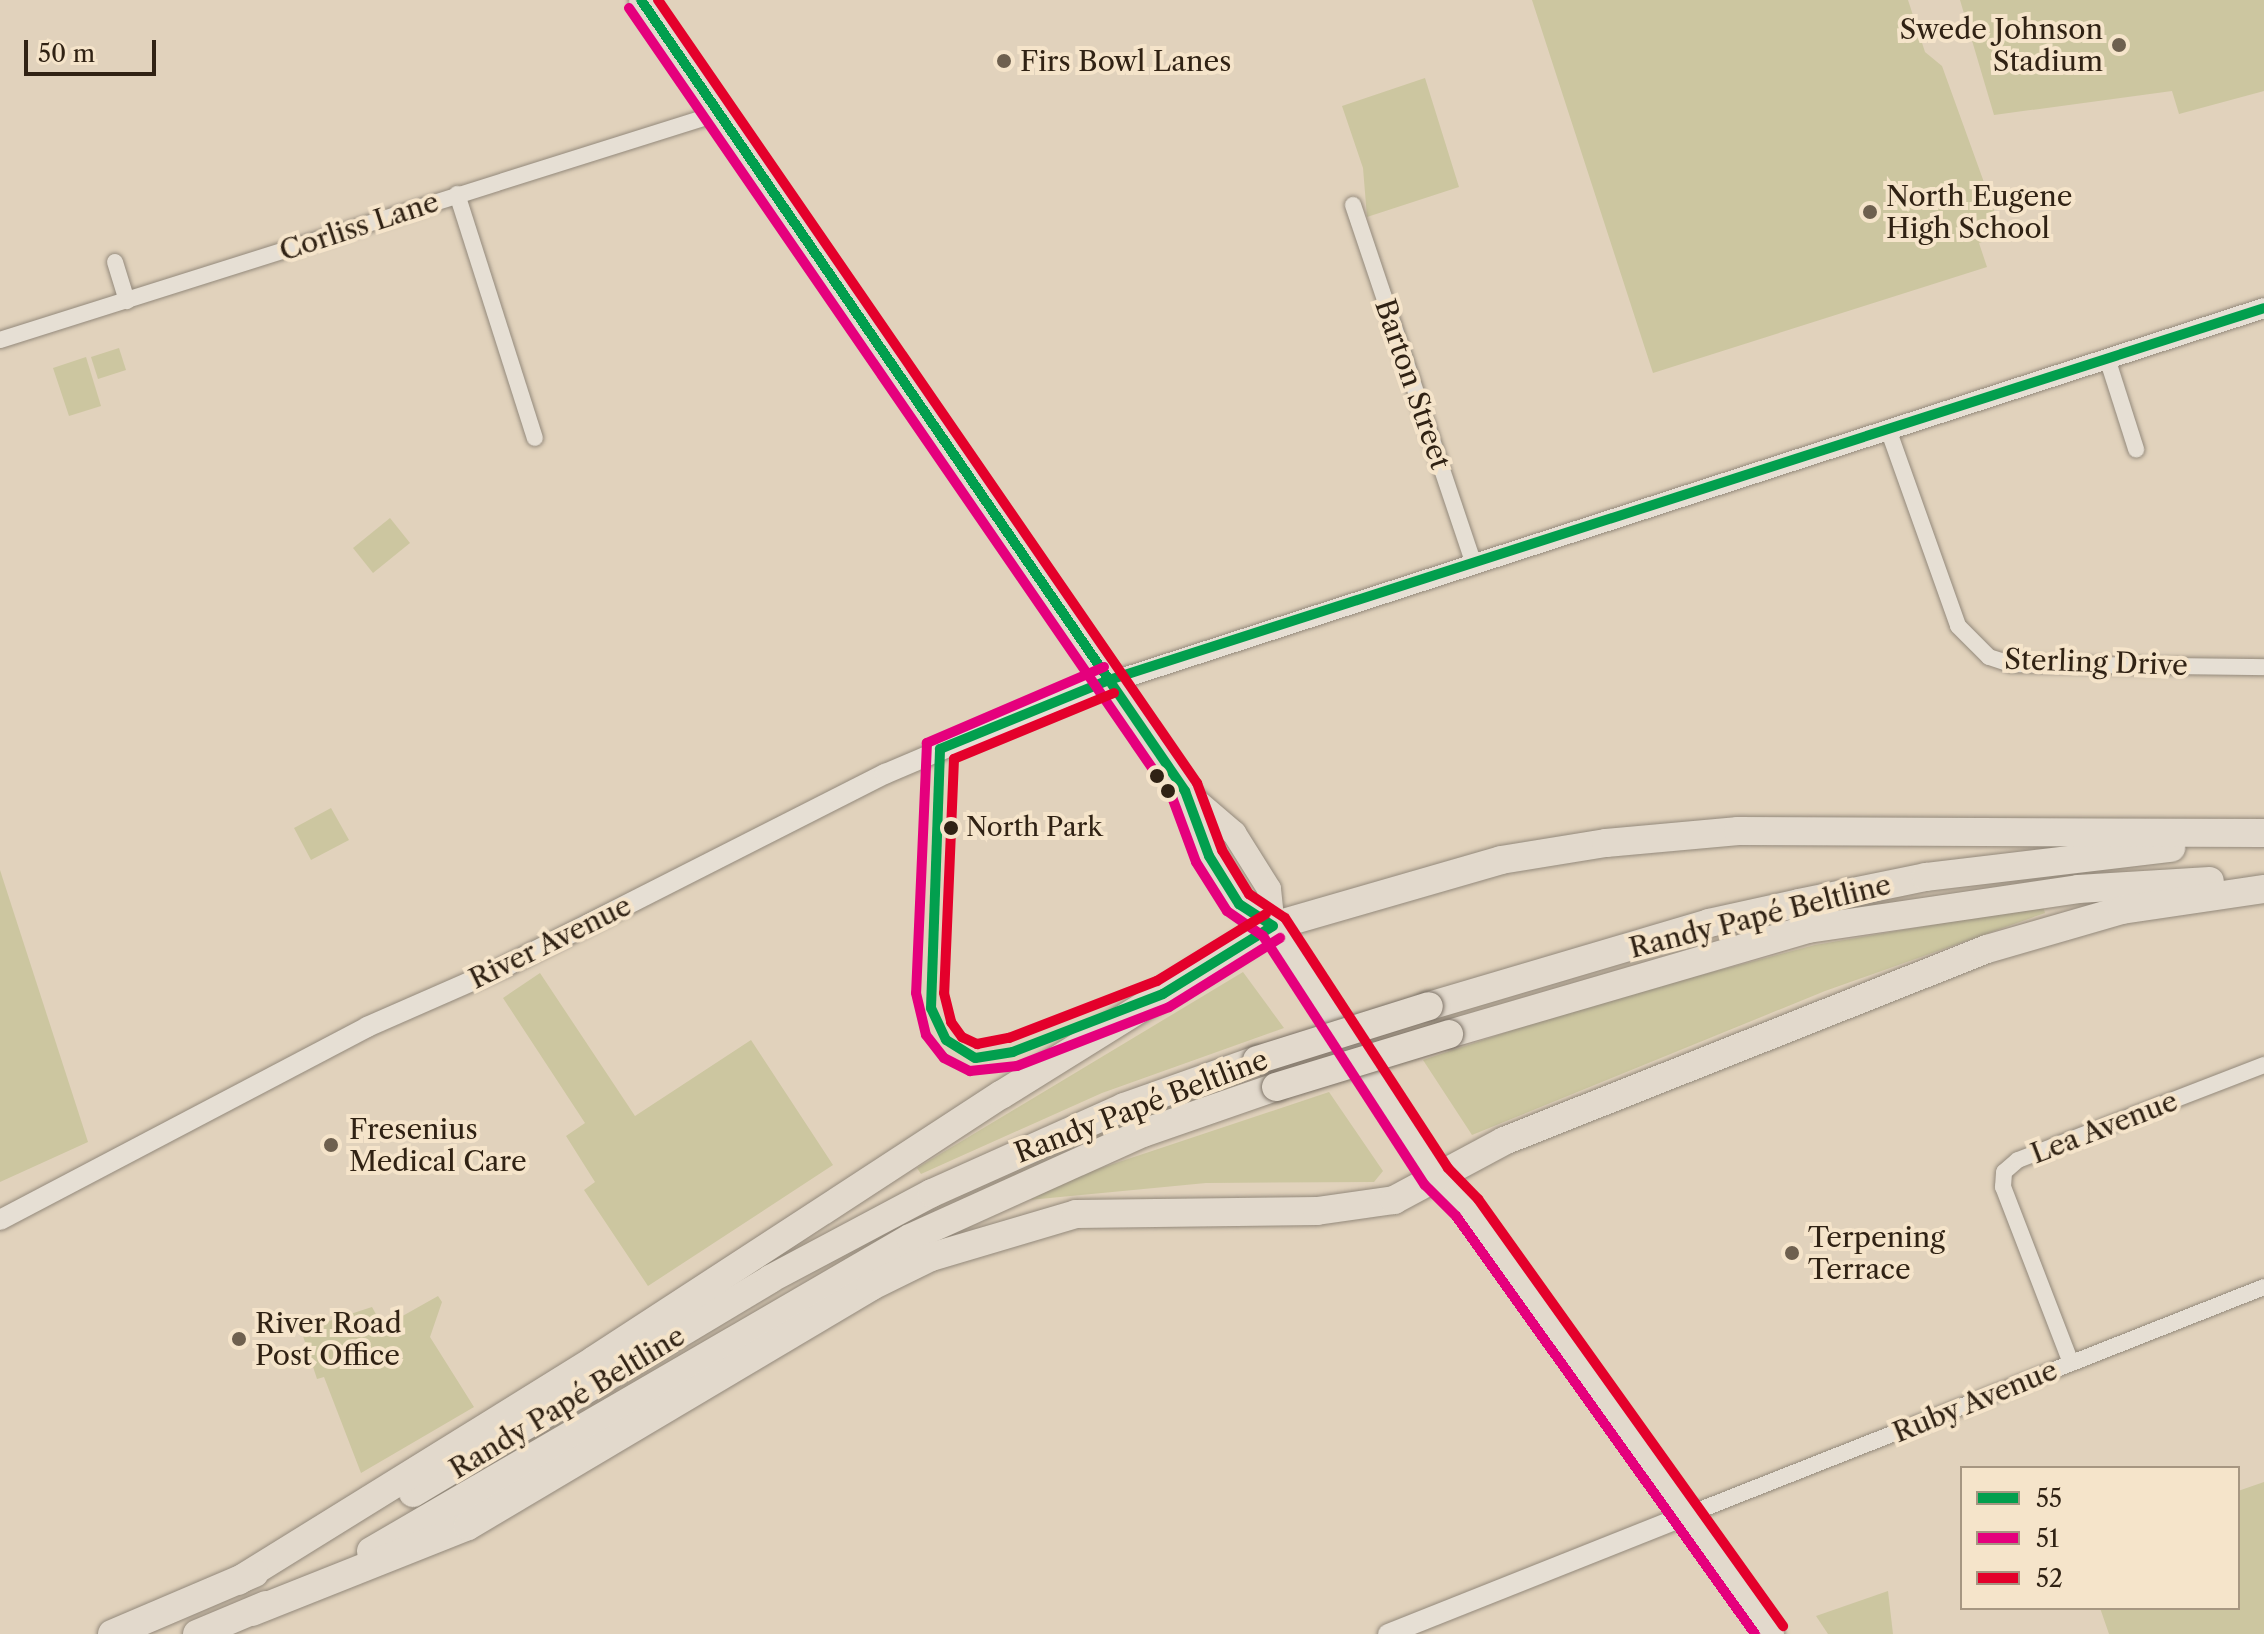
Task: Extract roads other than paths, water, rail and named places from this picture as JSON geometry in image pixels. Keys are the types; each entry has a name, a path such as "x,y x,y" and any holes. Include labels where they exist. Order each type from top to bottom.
{"highway":[{"path":"238,1581 594,1360 1001,1095 1273,926 1501,860 1680,836 1738,831 1983,829 2264,833"},
{"name":"Randy Papé Beltline","path":"112,1634 238,1581 472,1461 770,1279 932,1193 1124,1107 1257,1060 1709,923 1912,880 2077,856 2264,841"},
{"name":"Randy Papé Beltline","path":"197,1634 252,1612 397,1538 910,1238 1143,1133 1276,1087 1808,929 2078,889 2264,877"},
{"path":"252,1612 468,1526 843,1303 931,1257 1076,1214 1337,1210 1394,1200 1504,1141 1987,949 2122,910 2264,889"}],"main road":[{"path":"641,0 1185,791 1216,868 1239,904 1273,926 1437,1177 1458,1224 1536,1323 1595,1387 1772,1634"},
{"path":"1185,791 1234,833 1269,889 1273,926"}],"street":[{"name":"Corliss Lane","path":"0,340 719,113"},
{"path":"457,194 535,438"},
{"name":"Barton Street","path":"1353,205 1474,564"},
{"path":"115,262 127,301"},
{"name":"River Avenue","path":"0,1220 367,1027 508,965 885,774 1109,680 2264,308"},
{"path":"2107,358 2136,449"},
{"name":"Sterling Drive","path":"1888,429 1958,626 1989,657 2011,664 2264,667"},
{"name":"Lea Avenue","path":"2071,1363 2003,1187 2004,1172 2018,1160 2264,1065"},
{"name":"Ruby Avenue","path":"1687,1515 2264,1287"},
{"path":"1388,1634 1687,1515"}],"place":[{"name":"Swede Johnson Stadium","path":"2119,45"},
{"name":"Firs Bowl Lanes","path":"1004,61"},
{"name":"North Eugene High School","path":"1870,212"},
{"name":"North Park","path":"951,828"},
{"name":"Fresenius Medical Care","path":"331,1145"},
{"name":"Terpening Terrace","path":"1792,1253"},
{"name":"River Road Post Office","path":"239,1339"}]}
